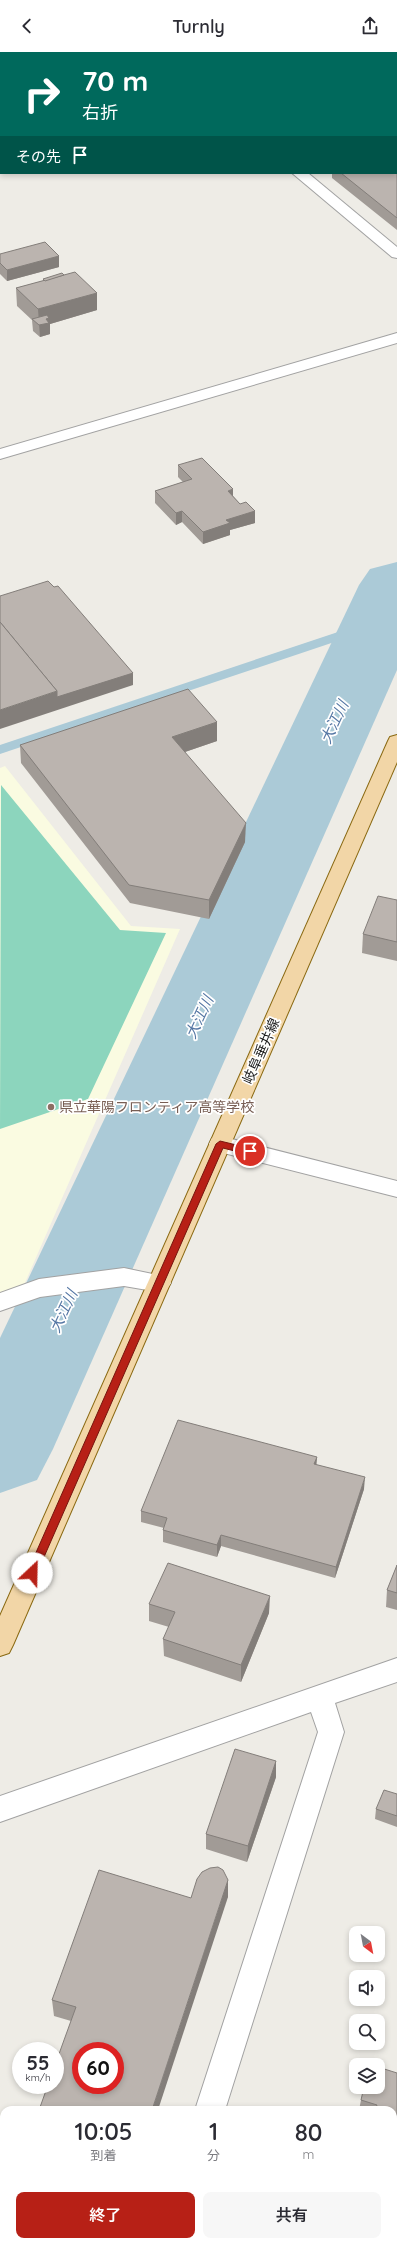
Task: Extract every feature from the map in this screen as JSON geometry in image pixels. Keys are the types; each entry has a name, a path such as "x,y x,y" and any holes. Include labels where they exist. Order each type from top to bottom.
{"main road":[{"name":"岐阜垂井線","path":"0,1645 397,742"}],"street":[{"path":"306,174 397,254"},
{"path":"0,454 397,338"},
{"path":"220,1144 397,1188"},
{"path":"0,1302 39,1288 124,1277 159,1283"},
{"path":"0,1809 397,1670"},
{"path":"211,2106 331,1732 320,1697"}],"shaded area":[{"name":"県立華陽フロンティア高等学校","path":"5,766 131,926 180,929 24,1285 0,1293 0,768"}],"green space":[{"name":"県立華陽フロンティア高等学校","path":"1,785 120,930 166,933 88,1099 0,1129"}],"building":[{"path":"342,174 397,174 397,218"},
{"path":"45,242 59,256 7,270 0,263 0,254"},
{"path":"75,272 97,293 38,309 16,288"},
{"path":"62,273 64,275 45,281 43,279"},
{"path":"47,315 49,318 46,319 49,323 39,325 32,319"},
{"path":"202,458 233,489 228,491 240,504 246,502 255,511 226,520 230,523 203,532 182,511 176,513 155,491 192,479 178,465"},
{"path":"48,581 54,587 58,586 133,673 57,697 57,691 0,622 0,596"},
{"path":"0,622 57,691 0,710"},
{"path":"188,689 217,722 172,737 246,823 209,900 129,885 20,745"},
{"path":"378,896 397,900 397,942 363,934"},
{"path":"178,1420 317,1457 314,1464 365,1477 336,1567 221,1535 217,1545 163,1530 167,1518 141,1511"},
{"path":"168,1563 270,1596 241,1665 163,1639 175,1612 149,1604"},
{"path":"397,1565 397,1593 387,1590"},
{"path":"235,1749 276,1761 248,1846 206,1834"},
{"path":"384,1790 397,1794 397,1816 376,1809"},
{"path":"218,1867 223,1870 228,1880 153,2106 40,2106 45,2094 64,2094 63,2042 76,2007 52,2000 99,1870 191,1898 197,1879 202,1872 210,1868"},
{"path":"385,2069 397,2073 397,2106 377,2106 361,2100 362,2094 385,2094"}],"waterway":[{"name":"大江川","path":"0,1449 397,585"},
{"path":"0,750 380,622"}],"place":[{"name":"県立華陽フロンティア高等学校","path":"51,1107"}],"route":[{"path":"32,1573 220,1144 250,1151"}]}
